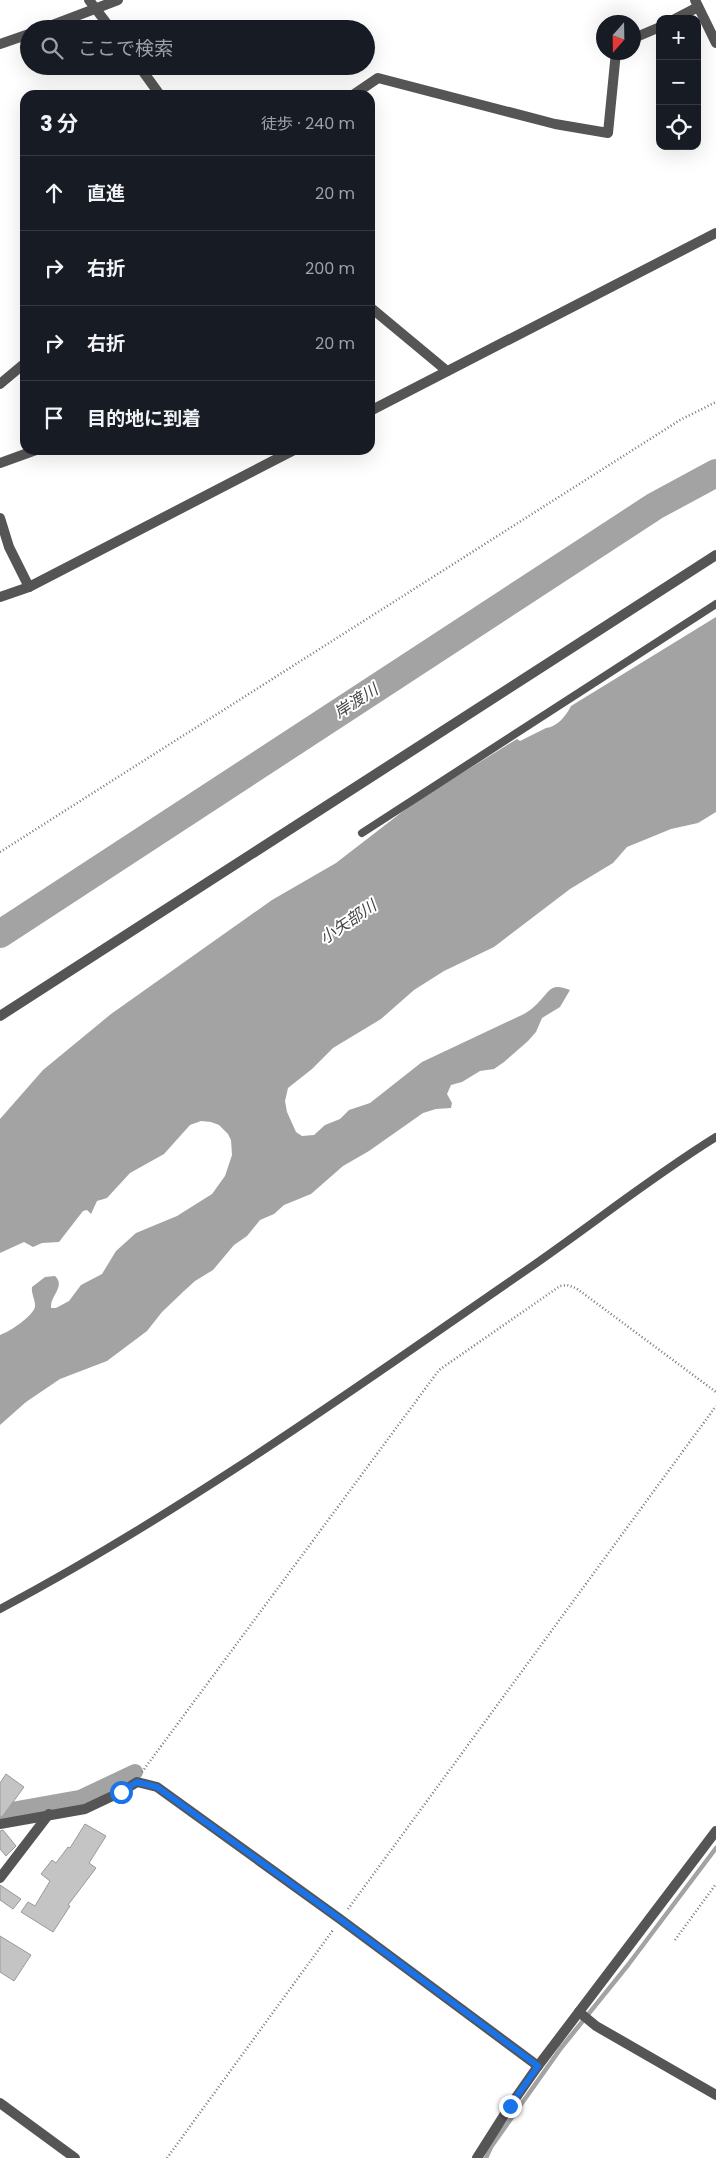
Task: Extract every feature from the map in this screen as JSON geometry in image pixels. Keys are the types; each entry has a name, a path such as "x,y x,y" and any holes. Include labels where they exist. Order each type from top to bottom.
{"street":[{"path":"89,0 104,20"},
{"path":"66,20 118,0"},
{"path":"680,15 696,3 716,43"},
{"path":"641,35 656,29"},
{"path":"0,44 20,37"},
{"path":"360,90 378,78 555,124 608,133 615,60"},
{"path":"146,75 156,90"},
{"path":"375,408 716,233"},
{"path":"375,311 447,371"},
{"path":"0,384 20,367"},
{"path":"0,463 22,455"},
{"path":"0,597 29,587 284,455"},
{"path":"0,518 9,548 29,587"},
{"path":"0,1016 716,555"},
{"path":"0,1824 85,1809 121,1792 137,1782 157,1787 340,1919 538,2066"},
{"path":"0,1878 49,1814"},
{"path":"477,2158 538,2066 581,2014 716,1831"},
{"path":"581,2014 596,2026 716,2095"},
{"path":"0,2103 75,2158"}],"lane":[{"path":"362,832 716,604"},
{"path":"0,1609 72,1571 234,1470 525,1271 716,1137"}],"path":[{"path":"0,852 680,420 716,402"},
{"path":"137,1782 142,1772 439,1370 560,1286 567,1285 576,1288 716,1392"},
{"path":"167,2158 716,1406"},
{"path":"675,1940 716,1884"}],"water":[{"name":"小矢部川","path":"716,617 716,812 698,823 671,829 627,847 613,863 570,889 494,947 444,971 414,990 381,1019 333,1048 312,1069 288,1088 285,1101 287,1112 296,1132 302,1136 314,1135 325,1125 340,1119 349,1110 370,1103 422,1062 524,1014 554,987 570,990 560,1007 542,1018 536,1032 504,1062 494,1069 480,1071 462,1082 451,1085 447,1094 452,1103 451,1108 436,1109 423,1113 369,1151 343,1166 311,1194 284,1205 274,1214 260,1220 247,1236 234,1245 213,1270 195,1281 162,1312 147,1331 107,1361 60,1379 26,1402 0,1425 0,1335 20,1324 33,1311 35,1305 32,1287 45,1277 55,1276 59,1284 51,1303 51,1308 56,1308 69,1301 81,1285 102,1274 116,1251 136,1233 177,1216 212,1194 225,1176 232,1155 231,1140 219,1125 201,1121 190,1125 164,1154 130,1173 107,1198 97,1201 91,1214 87,1210 83,1211 59,1242 42,1243 33,1247 24,1242 0,1253 0,1119 43,1070 111,1014 272,900 336,863 415,802 517,739 520,741 554,726 564,717 571,706"}],"building":[{"path":"6,1774 24,1787 2,1817 0,1817 0,1783"},
{"path":"85,1824 106,1836 89,1863 96,1868 68,1905 70,1906 53,1932 21,1912 28,1902 35,1906 50,1881 41,1874 52,1860 56,1863 68,1847 70,1848"},
{"path":"3,1830 16,1846 6,1856 0,1849 0,1831"},
{"path":"0,1885 21,1899 13,1909 0,1900"},
{"path":"0,1936 31,1955 14,1981 0,1972"}],"waterway":[{"name":"岸渡川","path":"0,934 655,506 716,473"},
{"path":"0,1812 80,1798 135,1772"},
{"path":"486,2158 491,2147 561,2048 628,1965 716,1848"}],"route":[{"path":"121,1792 137,1782 157,1787 340,1919 538,2066 510,2106"}]}
